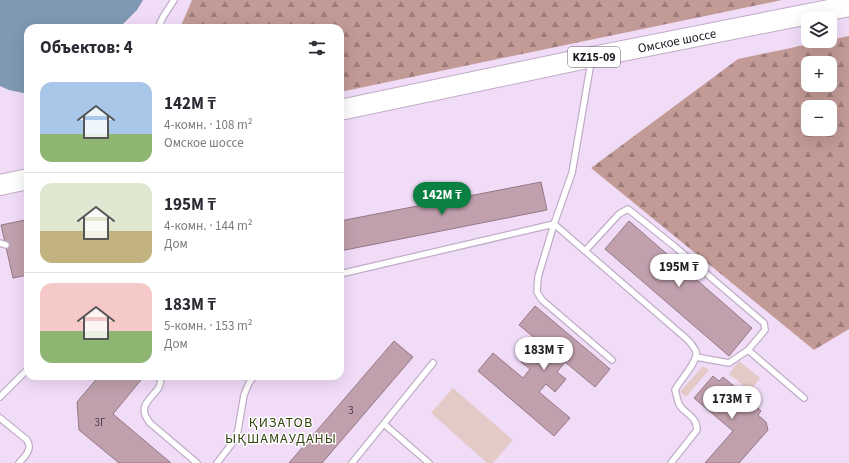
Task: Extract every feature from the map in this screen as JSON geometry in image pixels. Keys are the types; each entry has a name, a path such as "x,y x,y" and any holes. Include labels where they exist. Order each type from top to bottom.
{"highway":[{"name":"Омское шоссе","path":"344,109 592,57 849,6"},
{"path":"0,185 24,180"}],"lane":[{"path":"160,24 174,0"},
{"path":"592,57 572,173 538,276 537,292 542,300 612,360"},
{"path":"585,251 619,214 628,209 764,323 765,330 748,350 729,363 696,357"},
{"path":"554,224 689,341 696,351 696,357 675,390 677,400 681,407 695,420 698,430 671,463"},
{"path":"344,273 554,224"},
{"path":"748,350 804,398"},
{"path":"352,463 433,363"},
{"path":"0,397 24,373"},
{"path":"161,380 144,408 145,416 197,463"},
{"path":"217,463 234,441 238,430 244,395 251,380"},
{"path":"0,418 29,443 30,448 19,463"},
{"path":"384,424 429,463"}],"shaded area":[{"path":"739,361 760,378 750,391 729,374"},
{"path":"703,366 709,370 686,397 680,392"},
{"path":"453,388 513,440 493,463 487,463 431,413"}],"green space":[{"path":"192,0 782,0 344,91 344,24 182,24"},
{"path":"849,36 849,329 814,350 591,168 738,59 801,46 801,48 837,48 837,39"}],"water":[{"path":"0,0 143,0 137,10 123,24 24,24 24,93 9,90 0,86"}],"building":[{"path":"541,182 547,210 344,250 344,220"},
{"path":"24,220 24,276 13,278 1,225"},
{"path":"629,221 752,328 729,356 605,249"},
{"path":"535,306 610,369 595,387 565,362 557,372 566,379 555,392 546,384 539,392 570,418 554,436 478,371 493,353 523,378 530,369 521,362 532,349 541,357 548,349 519,325"},
{"path":"394,341 413,357 322,463 289,463"},
{"path":"713,376 719,381 723,377 741,392 737,396 749,407 752,403 761,411 758,415 766,422 768,430 739,463 705,463 733,431 694,398"},
{"path":"96,380 141,380 113,414 171,463 119,463 79,430 77,402"}],"district":[{"name":"ҚИЗАТОВ ЫҚШАМАУДАНЫ","path":"281,430"}]}
